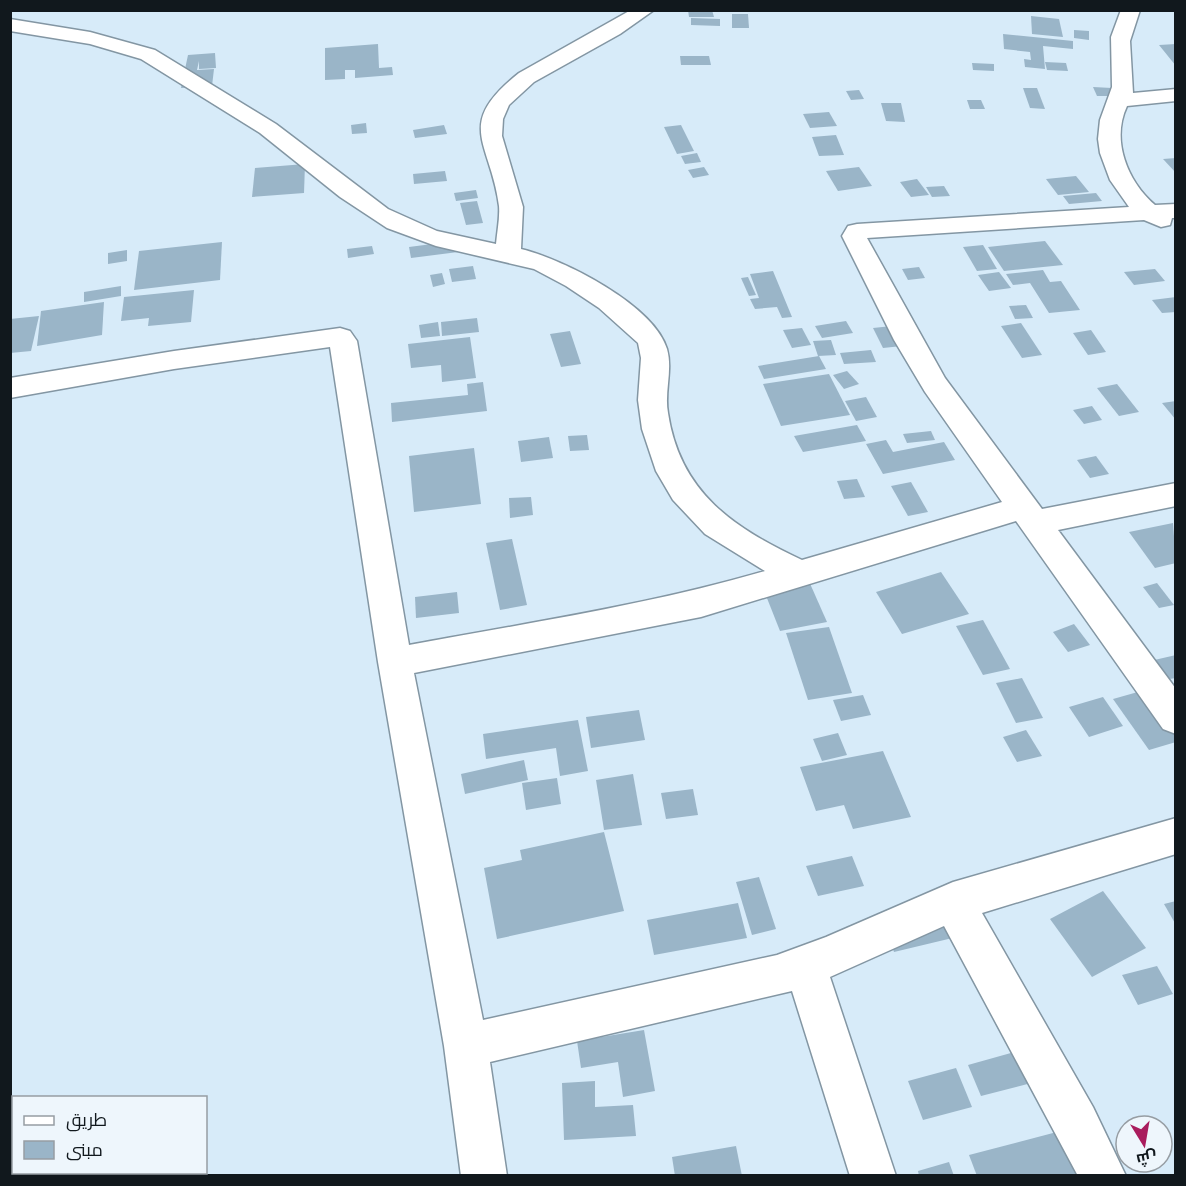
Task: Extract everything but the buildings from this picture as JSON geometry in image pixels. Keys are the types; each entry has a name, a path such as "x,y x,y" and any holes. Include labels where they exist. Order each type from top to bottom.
{"street":[{"path":"508,254 511,207 491,136 489,126 492,115 515,86 534,71 645,10"},
{"path":"1131,10 1120,44 1124,79 1121,100 1110,123 1110,150 1120,176 1147,213 1176,229"},
{"path":"10,25 62,32 140,51 167,64 273,132 370,208 398,224 434,240 534,260 558,270 627,318 647,336 655,349 652,403 669,468 689,500 716,528 748,549 801,574"},
{"path":"1121,100 1176,95"},
{"path":"1176,212 978,223 854,233 908,340 935,385 1176,718"},
{"path":"10,388 174,360 340,338 343,341 395,662 466,1047 484,1176"},
{"path":"395,662 633,618 701,603 801,574 1030,515 1176,494"},
{"path":"466,1047 777,976 952,902 1176,836"},
{"path":"952,902 1077,1123 1103,1176"},
{"path":"805,965 873,1176"}]}
